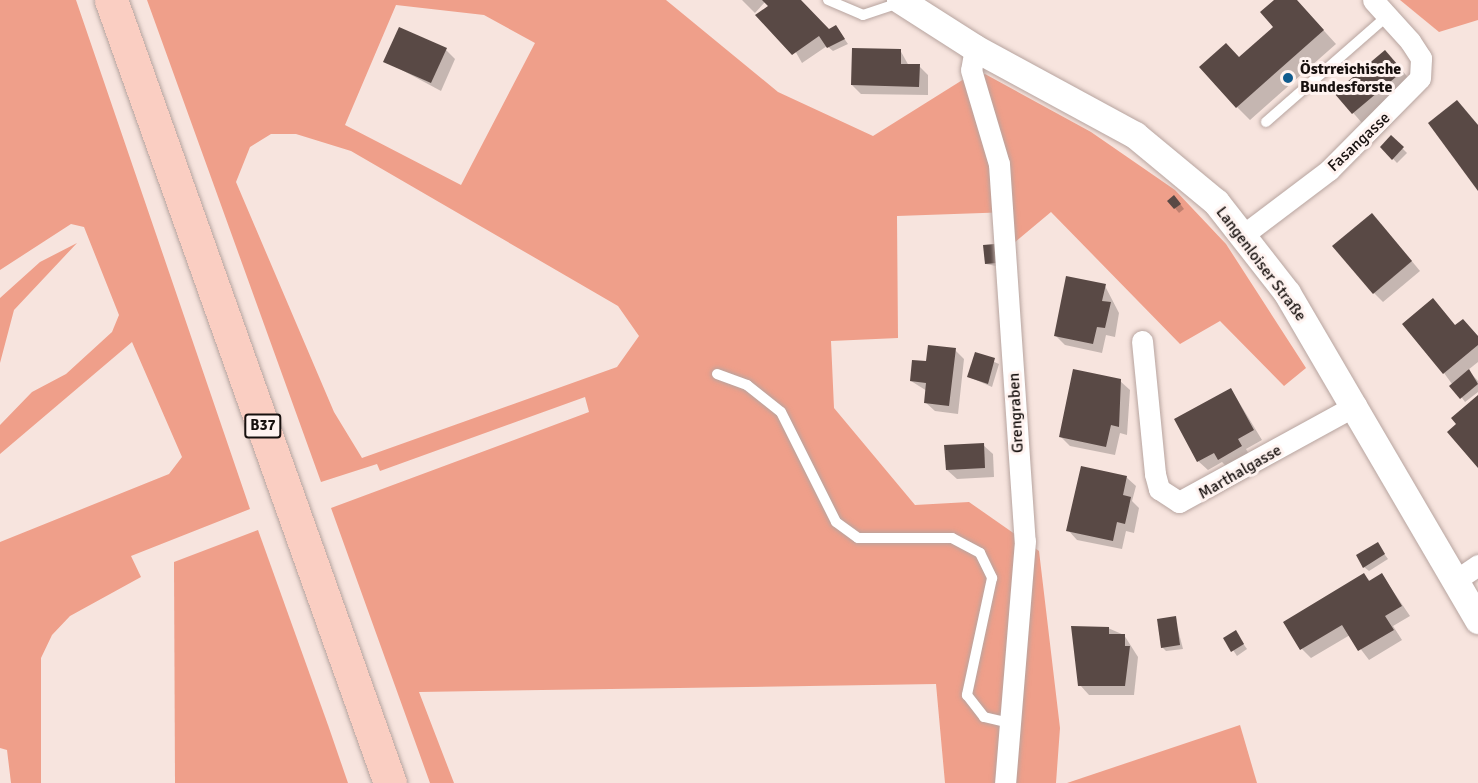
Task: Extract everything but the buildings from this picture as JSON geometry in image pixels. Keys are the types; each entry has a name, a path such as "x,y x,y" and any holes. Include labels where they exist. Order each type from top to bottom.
{"main road":[{"name":"B37","path":"111,0 390,783"}],"street":[{"name":"Fasangasse","path":"1243,235 1329,170 1420,78 1421,58 1373,0"},
{"name":"Langenloiser Straße","path":"901,1 975,48 1135,135 1190,178 1243,235 1467,573 1478,620"},
{"name":"Grengraben","path":"975,48 970,70 999,164 1025,541 1005,783"},
{"name":"Marthalgasse","path":"1142,341 1155,474 1159,489 1179,502 1356,405"}],"lane":[{"path":"828,0 863,15 901,1"},
{"path":"1266,122 1388,16"},
{"path":"717,374 747,385 781,412 836,522 858,538 952,538 980,553 992,578 967,695 984,717 1011,723"}],"shaded area":[{"path":"0,0 76,0 250,509 131,556 141,577 70,616 52,635 41,658 41,783 11,783 7,750 0,748 0,542 169,474 182,457 132,342 0,454 0,425 32,392 66,374 112,332 119,315 84,227 71,224 0,270"},
{"path":"147,0 666,0 778,92 873,136 964,79 985,74 1091,132 1175,190 1226,244 1306,368 1284,386 1220,321 1180,344 1051,212 1014,243 1011,212 897,216 898,338 831,341 834,408 915,505 969,502 1039,551 1060,728 1056,783 945,783 936,684 419,692 454,783 430,783 331,508 589,412 585,397 380,471 377,464 321,482","holes":["396,5 484,15 535,43 461,185 345,125","271,134 296,134 351,151 618,306 639,336 617,367 362,458 334,412 236,182 250,147"]},
{"path":"1400,0 1478,0 1478,20 1439,32"},
{"path":"77,243 14,310 0,363 0,298 40,262"},
{"path":"258,530 348,783 175,783 174,562"},
{"path":"1240,725 1257,783 1067,783"}],"place":[{"name":"Östrreichische Bundesforste","path":"1288,78"}]}
